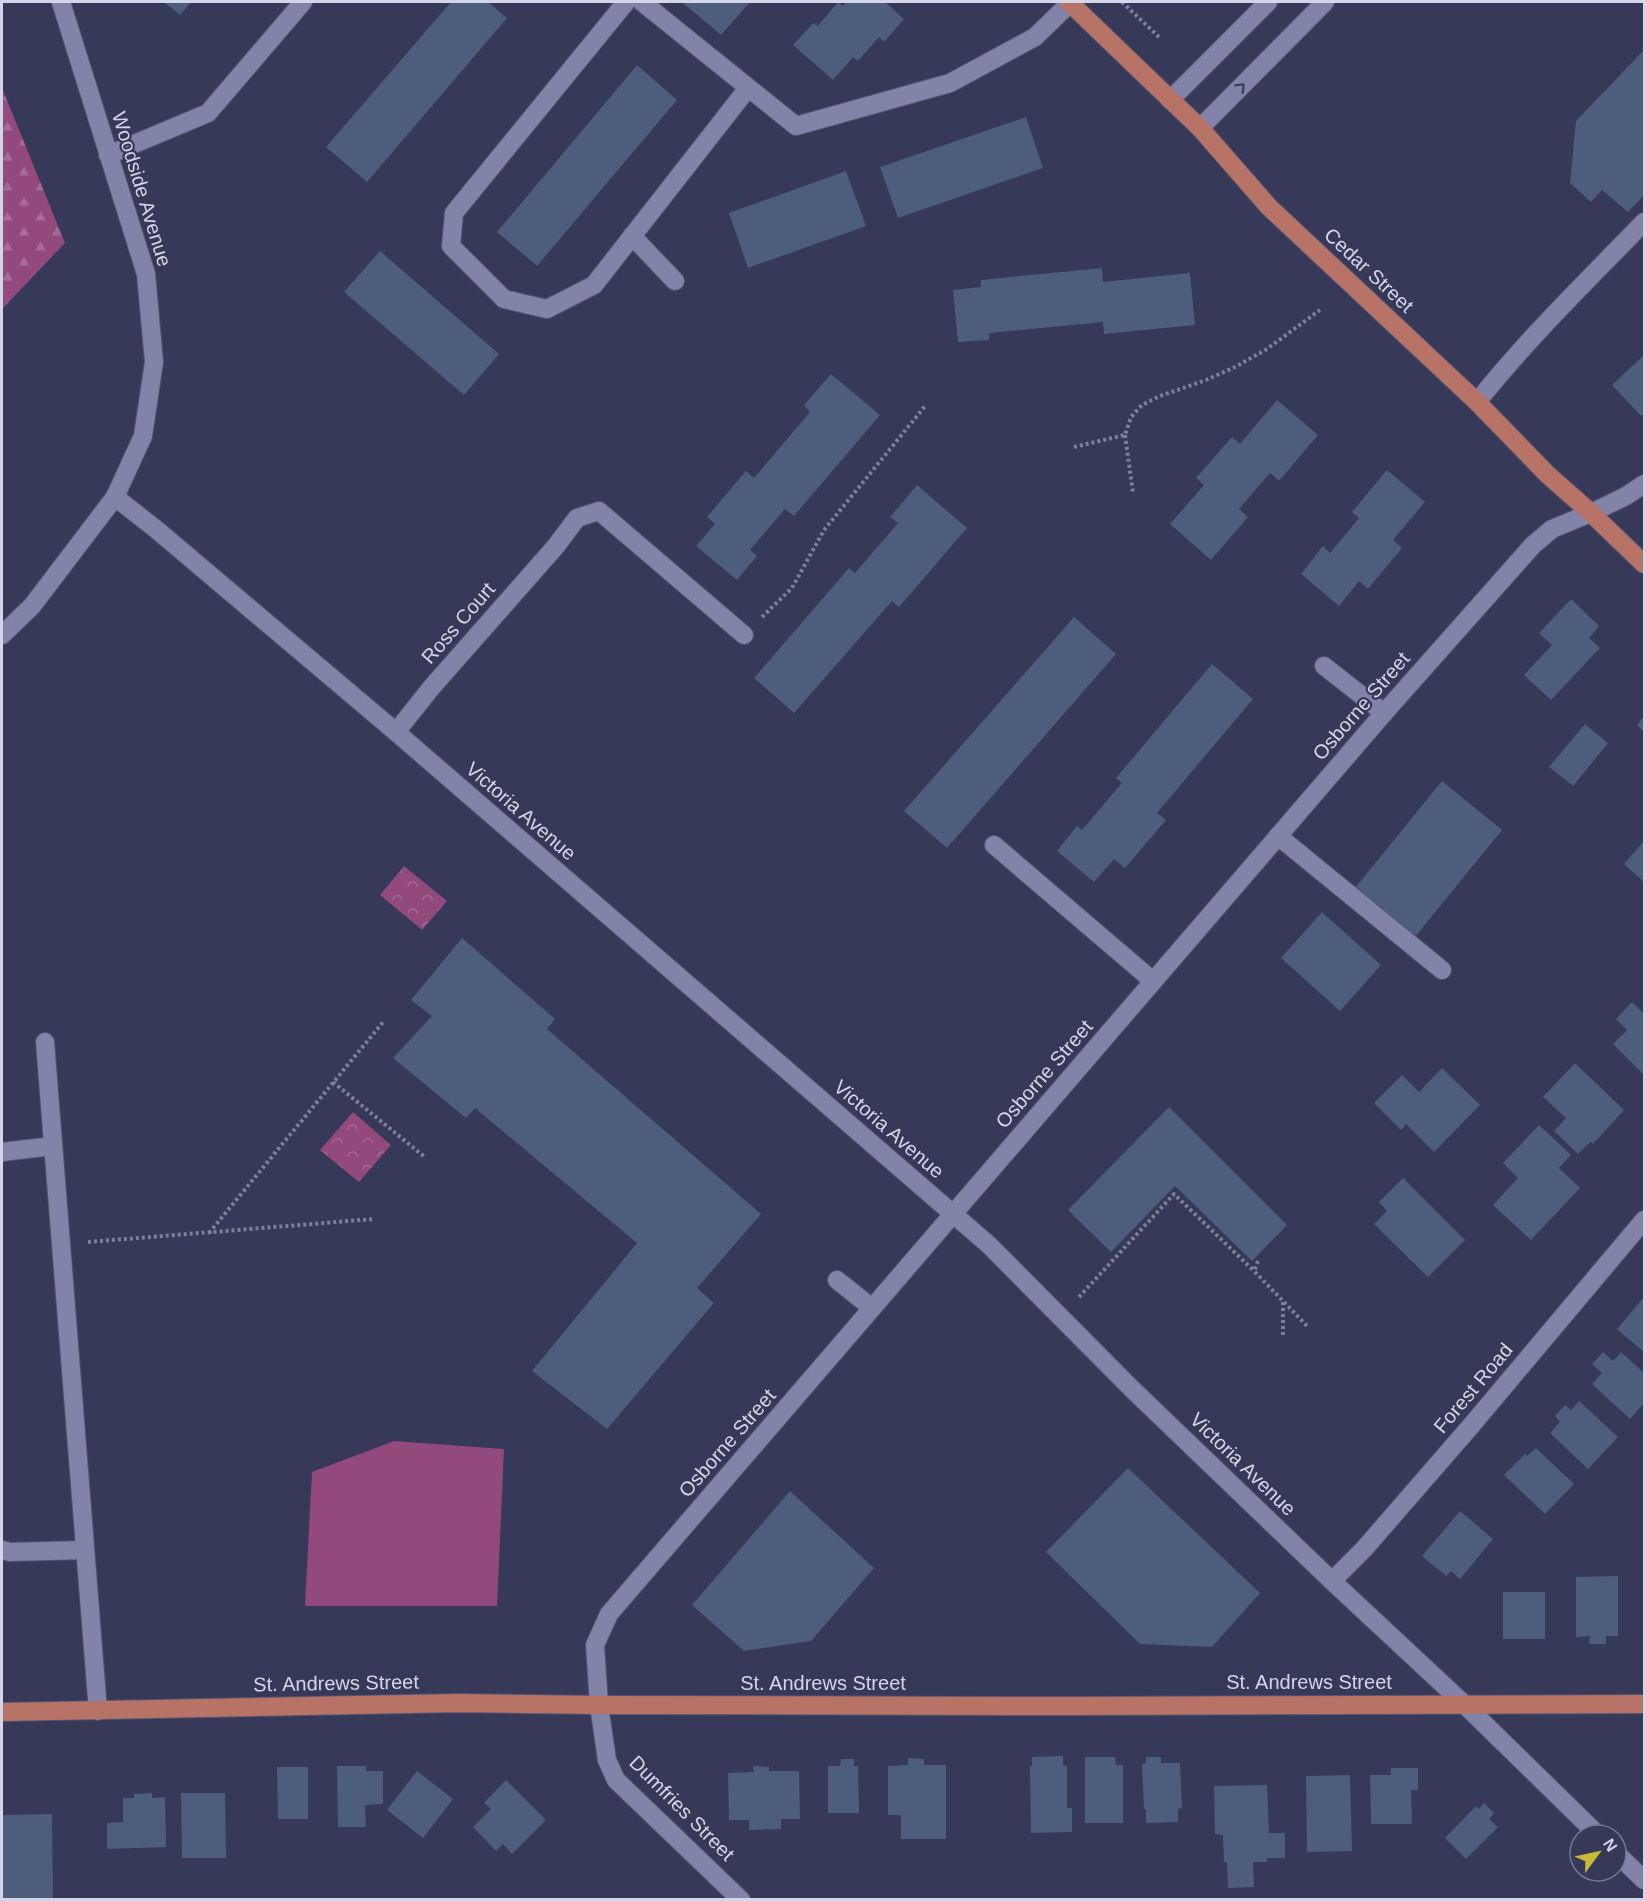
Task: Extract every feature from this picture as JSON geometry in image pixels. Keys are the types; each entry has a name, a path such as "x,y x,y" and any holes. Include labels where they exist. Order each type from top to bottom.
{"main road":[{"name":"Cedar Street","path":"1070,2 1200,128 1269,207 1477,402 1548,475 1644,564"},
{"name":"St. Andrews Street","path":"2,1713 447,1703 599,1705 1644,1704"}],"street":[{"name":"Woodside Avenue","path":"2,635 32,606 115,497 143,436 154,362 146,274 61,2"},
{"path":"108,154 208,112 303,2"},
{"path":"626,2 454,213 451,246 504,299 547,309 594,285 748,88"},
{"path":"642,2 796,126 950,83 1035,37 1070,2"},
{"path":"1170,100 1268,2"},
{"path":"1200,128 1325,2"},
{"path":"1477,402 1504,368 1541,328 1644,222"},
{"path":"632,236 675,281"},
{"name":"Osborne Street","path":"599,1705 595,1645 609,1614 1384,713 1533,545 1551,529 1591,513 1626,496 1644,484"},
{"name":"Victoria Avenue","path":"115,497 396,732 989,1245 1132,1389 1465,1705 1586,1823"},
{"name":"Ross Court","path":"396,732 431,688 556,546 577,518 599,511 744,635"},
{"path":"1324,666 1384,713"},
{"path":"1278,836 1442,970"},
{"path":"994,845 1153,981"},
{"path":"45,1042 98,1712"},
{"path":"2,1152 53,1146"},
{"name":"Forest Road","path":"1332,1581 1364,1549 1470,1427 1644,1220"},
{"path":"837,1280 872,1308"},
{"path":"2,1550 10,1552 85,1550"},
{"name":"Dumfries Street","path":"599,1705 607,1760 616,1780 741,1899"},
{"path":"1628,1865 1644,1880"}],"path":[{"path":"1122,2 1161,39"},
{"path":"1133,494 1125,435 1131,417 1142,405 1235,368 1267,349 1320,310"},
{"path":"744,635 792,588 824,530 926,405"},
{"path":"1074,447 1125,435"},
{"path":"209,1233 384,1021"},
{"path":"333,1082 426,1158"},
{"path":"1078,1299 1174,1194 1308,1327"},
{"path":"61,1245 374,1219"},
{"path":"1254,1271 1258,1261"},
{"path":"1283,1301 1283,1335"}],"green space":[{"path":"2,88 65,243 2,309"},
{"path":"404,866 447,901 422,930 380,895"},
{"path":"353,1112 391,1145 359,1182 320,1150"},
{"path":"394,1441 504,1449 497,1606 305,1606 312,1472"}],"building":[{"path":"164,2 191,2 180,15"},
{"path":"451,2 488,2 507,18 367,182 326,147"},
{"path":"682,2 750,2 721,35"},
{"path":"838,2 843,6 846,2 885,2 904,19 884,42 879,37 858,61 853,57 833,80 793,45 813,23 818,26"},
{"path":"1644,50 1644,195 1628,212 1602,190 1591,202 1570,183 1576,121"},
{"path":"637,65 677,100 537,266 497,232"},
{"path":"1026,117 1043,168 898,218 880,167"},
{"path":"846,171 866,226 748,268 729,213"},
{"path":"380,251 499,354 464,395 344,292"},
{"path":"1102,268 1103,282 1190,273 1195,325 1104,334 1103,322 989,333 989,340 958,342 953,290 981,287 981,280"},
{"path":"1644,355 1644,413 1641,416 1612,385"},
{"path":"831,374 880,415 794,516 785,509 750,550 757,556 737,580 696,546 715,524 707,517 746,471 754,478 810,412 804,405"},
{"path":"1277,400 1318,435 1279,481 1270,473 1239,509 1248,517 1211,560 1170,524 1204,485 1196,478 1232,437 1240,444"},
{"path":"1387,470 1425,502 1393,540 1402,548 1368,589 1359,581 1339,606 1301,574 1323,546 1330,553 1359,518 1352,512"},
{"path":"917,485 967,528 899,607 892,601 794,713 754,678 849,568 855,573 898,523 890,517"},
{"path":"1571,599 1599,626 1589,638 1600,648 1551,700 1524,675 1552,645 1539,633"},
{"path":"1074,617 1116,654 947,848 904,811"},
{"path":"1212,664 1253,699 1157,813 1166,820 1125,868 1114,859 1094,882 1057,851 1077,826 1082,830 1122,783 1116,778"},
{"path":"1644,716 1644,732 1637,725"},
{"path":"1585,724 1608,743 1573,786 1549,767"},
{"path":"1442,781 1502,830 1415,937 1355,888"},
{"path":"1644,841 1644,882 1624,864"},
{"path":"1322,912 1381,965 1340,1011 1281,958"},
{"path":"462,938 555,1019 547,1029 761,1214 697,1288 714,1303 607,1429 532,1371 637,1243 475,1108 466,1118 393,1058 432,1016 411,1000"},
{"path":"1632,1002 1644,1014 1644,1075 1613,1044 1627,1030 1616,1019"},
{"path":"1575,1063 1624,1110 1593,1144 1590,1142 1578,1154 1554,1131 1566,1118 1543,1097"},
{"path":"1442,1068 1480,1105 1434,1152 1406,1124 1401,1130 1374,1103 1402,1075 1419,1092"},
{"path":"1169,1107 1287,1225 1252,1261 1175,1186 1111,1252 1068,1210"},
{"path":"1539,1125 1571,1155 1559,1168 1580,1188 1531,1240 1493,1205 1518,1178 1503,1163"},
{"path":"1403,1178 1465,1240 1428,1277 1374,1224 1387,1211 1379,1202"},
{"path":"1644,1297 1644,1352 1617,1329"},
{"path":"1603,1352 1613,1361 1621,1352 1644,1373 1644,1403 1630,1419 1592,1384 1602,1373 1592,1364"},
{"path":"1579,1401 1618,1437 1588,1469 1550,1433 1560,1422 1555,1416 1565,1405 1571,1410"},
{"path":"1536,1448 1574,1484 1545,1514 1504,1475 1525,1454 1527,1456"},
{"path":"1128,1468 1260,1593 1212,1647 1140,1644 1046,1552"},
{"path":"790,1491 874,1568 811,1641 744,1651 692,1605"},
{"path":"1460,1511 1493,1539 1460,1579 1451,1571 1446,1576 1422,1556"},
{"path":"1618,1576 1618,1636 1606,1636 1606,1644 1589,1644 1590,1636 1576,1637 1576,1577"},
{"path":"1503,1592 1545,1592 1545,1639 1503,1639"},
{"path":"1063,1756 1063,1765 1067,1766 1067,1808 1072,1808 1072,1832 1031,1833 1030,1766 1032,1766 1032,1757"},
{"path":"1085,1757 1115,1757 1116,1765 1123,1765 1123,1823 1085,1823"},
{"path":"1146,1757 1161,1757 1161,1763 1180,1763 1182,1808 1178,1809 1178,1822 1146,1823 1142,1764 1146,1763"},
{"path":"908,1758 924,1759 924,1765 946,1765 946,1839 901,1839 901,1815 888,1815 888,1766 908,1765"},
{"path":"841,1759 854,1759 854,1766 858,1766 859,1813 828,1813 828,1766 840,1766"},
{"path":"337,1766 366,1766 366,1771 383,1771 383,1804 365,1805 366,1827 338,1827"},
{"path":"753,1766 769,1767 769,1771 799,1771 800,1819 781,1819 781,1829 749,1830 749,1820 729,1820 728,1773 754,1772"},
{"path":"277,1767 308,1767 308,1819 278,1819"},
{"path":"1391,1768 1418,1768 1418,1790 1411,1790 1412,1824 1371,1824 1370,1775 1391,1775"},
{"path":"417,1771 453,1799 423,1838 387,1810"},
{"path":"1350,1775 1352,1851 1307,1852 1306,1776"},
{"path":"506,1780 546,1820 512,1854 503,1844 496,1851 473,1827 491,1809 484,1803"},
{"path":"1267,1785 1269,1833 1285,1833 1285,1858 1267,1858 1267,1862 1253,1862 1254,1887 1228,1888 1223,1835 1215,1834 1214,1786"},
{"path":"152,1793 152,1798 165,1797 166,1847 107,1849 107,1823 123,1822 123,1798 134,1798 134,1794"},
{"path":"181,1793 225,1793 226,1858 182,1858"},
{"path":"1484,1803 1494,1813 1489,1819 1498,1827 1466,1859 1445,1838 1476,1806 1479,1809"},
{"path":"52,1814 53,1900 2,1900 2,1815"}]}
